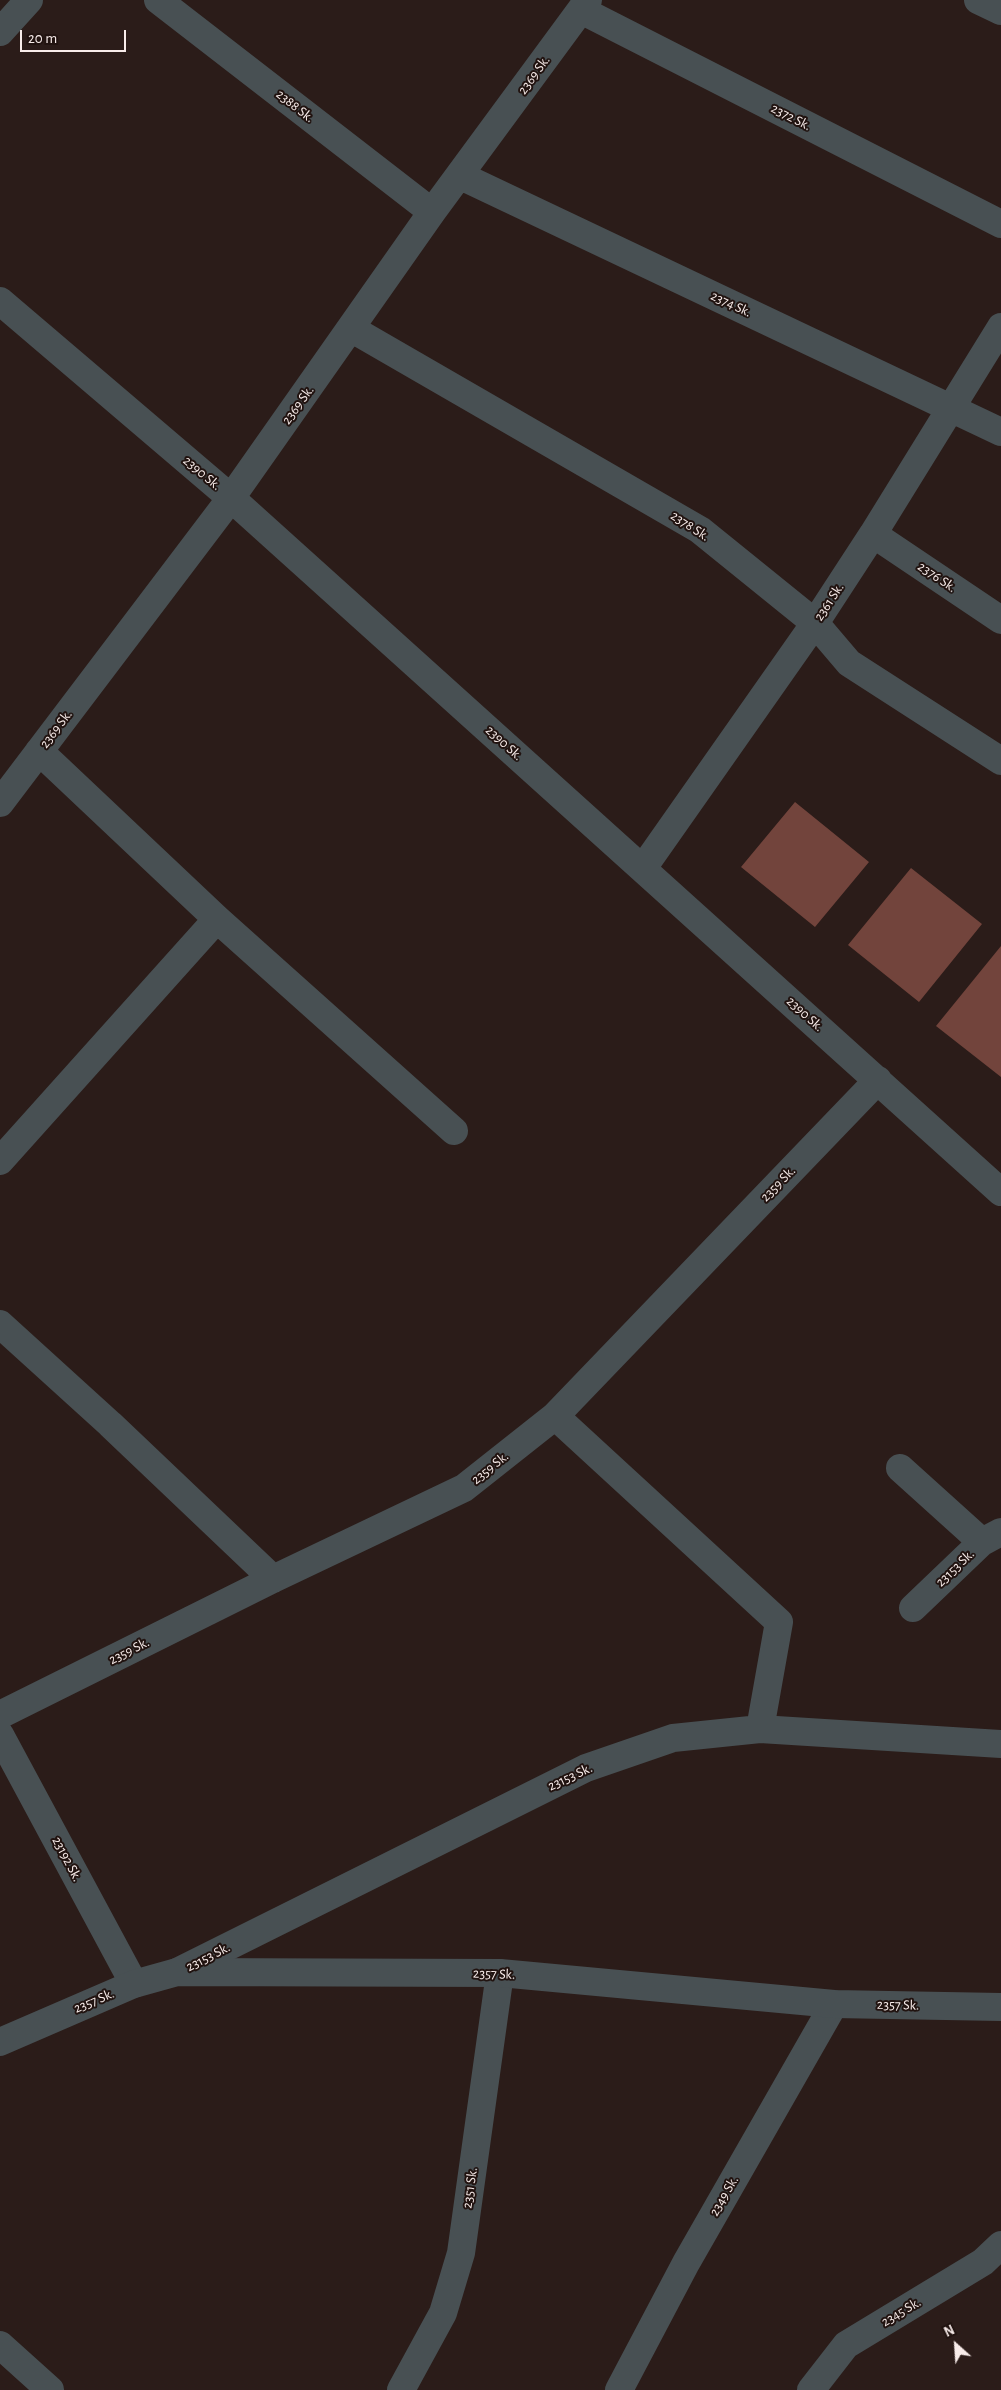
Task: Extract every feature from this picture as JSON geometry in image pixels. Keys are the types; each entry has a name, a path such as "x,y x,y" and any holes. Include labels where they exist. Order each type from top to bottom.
{"street":[{"path":"0,32 28,0"},
{"name":"2388 Sk.","path":"158,0 432,212"},
{"path":"978,0 1001,11"},
{"name":"2369 Sk.","path":"0,803 232,498 432,212 461,176 584,5"},
{"name":"2372 Sk.","path":"584,5 1001,224"},
{"name":"2374 Sk.","path":"461,176 1001,432"},
{"name":"2390 Sk.","path":"0,301 232,498 1001,1192"},
{"name":"2361 Sk.","path":"643,868 815,623 952,409 1001,327"},
{"name":"2378 Sk.","path":"352,329 700,530 815,623 849,663 1001,762"},
{"name":"2376 Sk.","path":"873,534 1001,620"},
{"path":"40,751 216,919 454,1131"},
{"path":"0,1161 216,919"},
{"name":"2359 Sk.","path":"0,1715 272,1579 464,1488 555,1416 878,1080"},
{"path":"0,1324 110,1424 272,1579"},
{"path":"555,1416 779,1622 760,1730"},
{"path":"900,1468 992,1537"},
{"name":"23153 Sk.","path":"913,1608 992,1537"},
{"name":"23153 Sk.","path":"177,1972 586,1768 673,1738 760,1730 1001,1744"},
{"name":"23192 Sk.","path":"0,1735 134,1984"},
{"name":"2357 Sk.","path":"0,2042 134,1984 177,1972 500,1973 834,2004 1001,2007"},
{"name":"2351 Sk.","path":"401,2390 443,2313 461,2253 500,1973"},
{"name":"2349 Sk.","path":"619,2390 686,2263 834,2004"},
{"name":"2345 Sk.","path":"811,2390 846,2345 983,2262 1001,2245"},
{"path":"0,2345 50,2390"}],"building":[{"path":"795,802 869,862 815,927 741,867"},
{"path":"911,868 982,924 919,1002 848,945"},
{"path":"1001,946 1001,1077 936,1026"}]}
